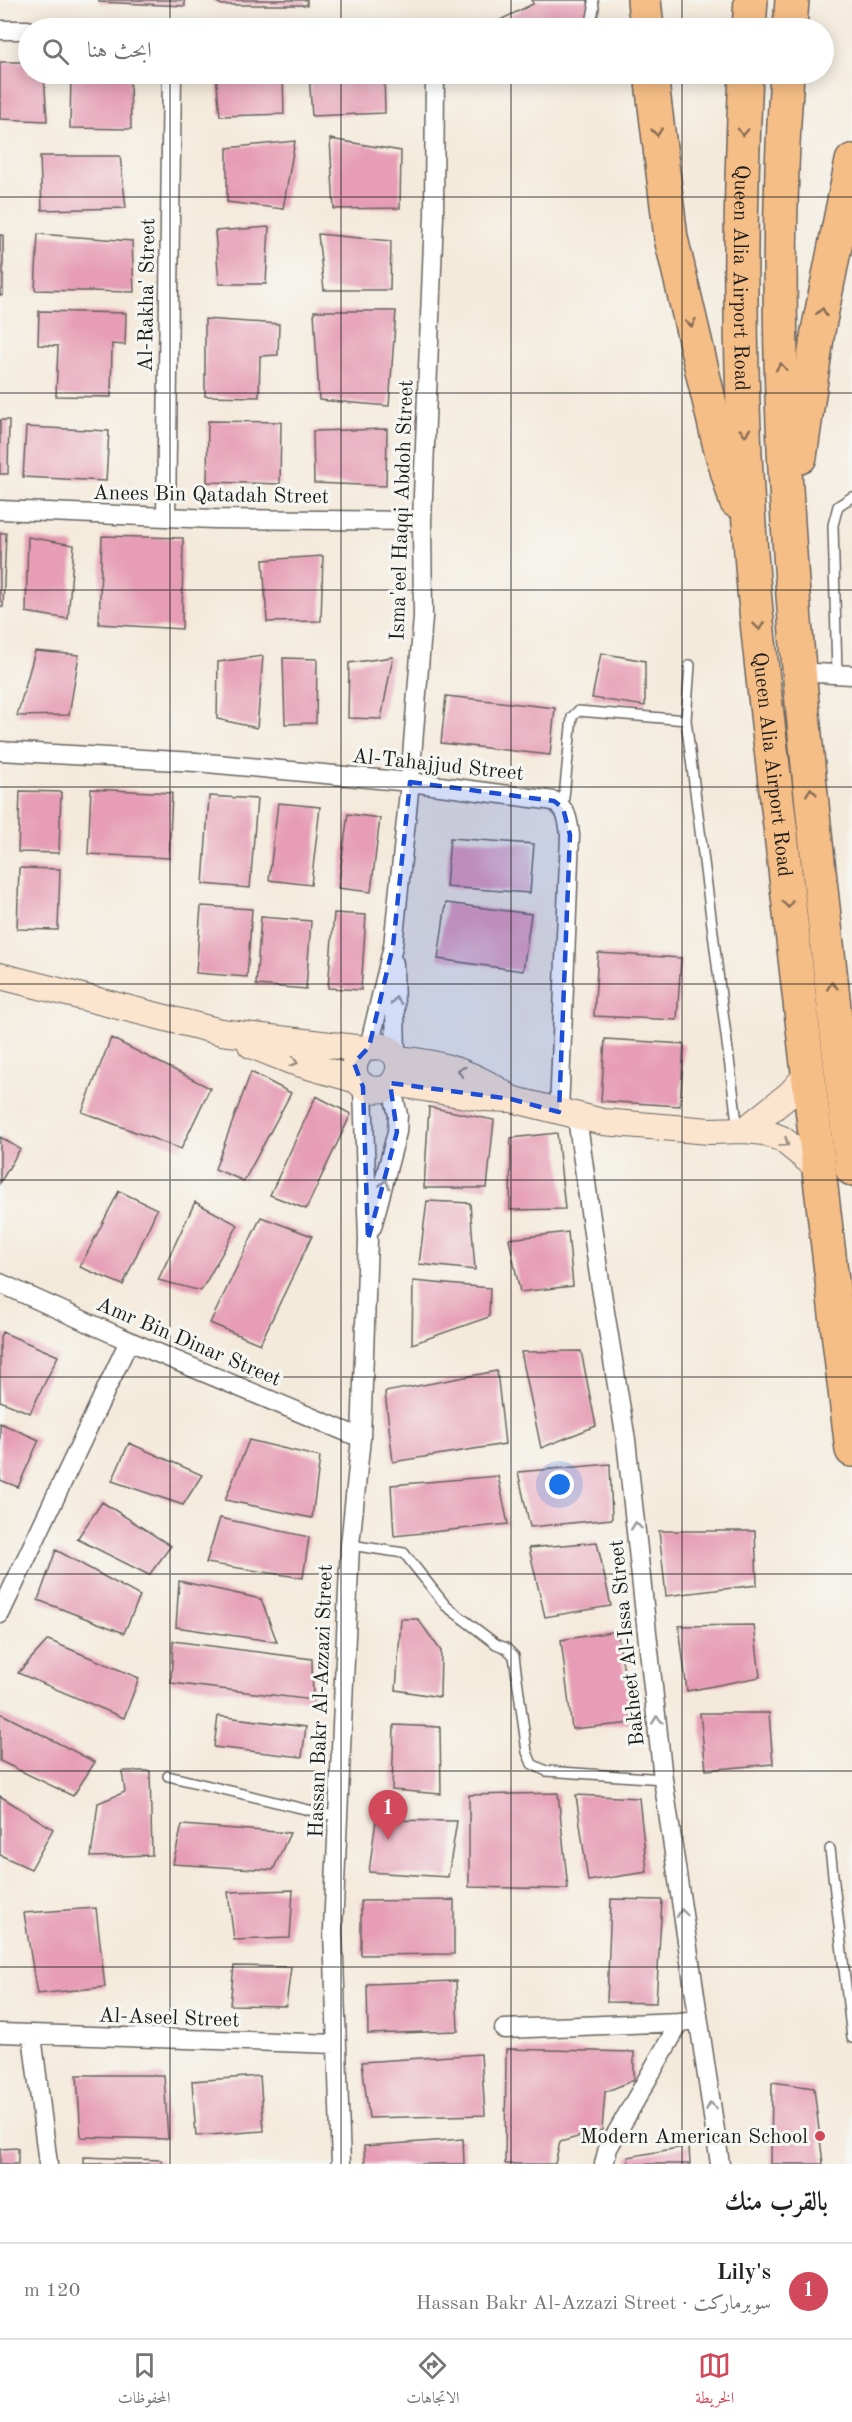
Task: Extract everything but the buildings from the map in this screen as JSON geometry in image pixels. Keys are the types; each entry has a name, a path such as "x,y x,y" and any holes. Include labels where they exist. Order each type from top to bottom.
{"highway":[{"path":"644,0 646,18"},
{"path":"750,18 751,0"},
{"path":"791,18 792,0"},
{"path":"652,84 671,238 720,447 751,553"},
{"name":"Queen Alia Airport Road","path":"746,84 741,184 741,275 743,391 751,553 807,1075 852,1450"},
{"name":"Queen Alia Airport Road","path":"786,84 782,146 780,338 789,536 798,672 852,1169"},
{"path":"789,536 818,331 852,161"}],"street":[{"path":"0,30 18,30"},
{"name":"Al-Rakha' Street","path":"166,517 172,84"},
{"name":"Isma'eel Haqqi Abdoh Street","path":"367,1048 393,946 410,782 423,617 422,521 434,216 435,84"},
{"name":"Anees Bin Qatadah Street","path":"0,510 166,517 422,521"},
{"path":"798,672 845,674"},
{"name":"Al-Tahajjud Street","path":"0,752 196,762 410,782 544,799 554,801 563,808"},
{"path":"563,808 568,819 570,835 568,1114"},
{"name":"Isma'eel Haqqi Abdoh Street","path":"393,946 396,1007 395,1071"},
{"path":"0,976 221,1032 367,1048 380,1045 387,1047 395,1071"},
{"path":"221,1032 291,1061 380,1091 395,1071"},
{"path":"360,1083 354,1072 354,1063 358,1055 367,1048"},
{"path":"395,1071 484,1098 511,1099 568,1114 628,1125 709,1131 764,1132 782,1139 819,1169"},
{"name":"Hassan Bakr Al-Azzazi Street","path":"368,1240 397,1132 395,1071"},
{"path":"741,1130 790,1094 807,1075"},
{"name":"Hassan Bakr Al-Azzazi Street","path":"341,2164 333,1930 350,1545 361,1438 368,1240 360,1083"},
{"name":"Bakheet Al-Issa Street","path":"568,1114 598,1269 626,1440 689,2021 720,2164"},
{"name":"Amr Bin Dinar Street","path":"0,1283 129,1341 361,1438"},
{"path":"0,1614 129,1341"},
{"path":"504,2029 689,2021"},
{"path":"604,2164 612,2140 689,2021"},
{"name":"Al-Aseel Street","path":"0,2034 336,2044"},
{"path":"32,2036 48,2164"}],"lane":[{"path":"592,18 593,0"},
{"path":"845,674 833,525 838,506 852,497"},
{"path":"690,665 686,720 741,1130"},
{"path":"563,808 572,717 578,711 686,720"},
{"path":"350,1545 404,1553 446,1606 514,1656 527,1752 532,1764 546,1771 663,1779"},
{"path":"168,1776 338,1817"},
{"path":"830,1849 852,2038"}],"highlighted area":[{"path":"410,782 554,801 563,808 570,835 559,1112 511,1099 390,1083 397,1132 368,1240 363,1087 354,1063 369,1047 393,946"}],"place":[{"name":"Lily's","path":"388,1840"},
{"name":"Modern American School","path":"820,2136"}]}
